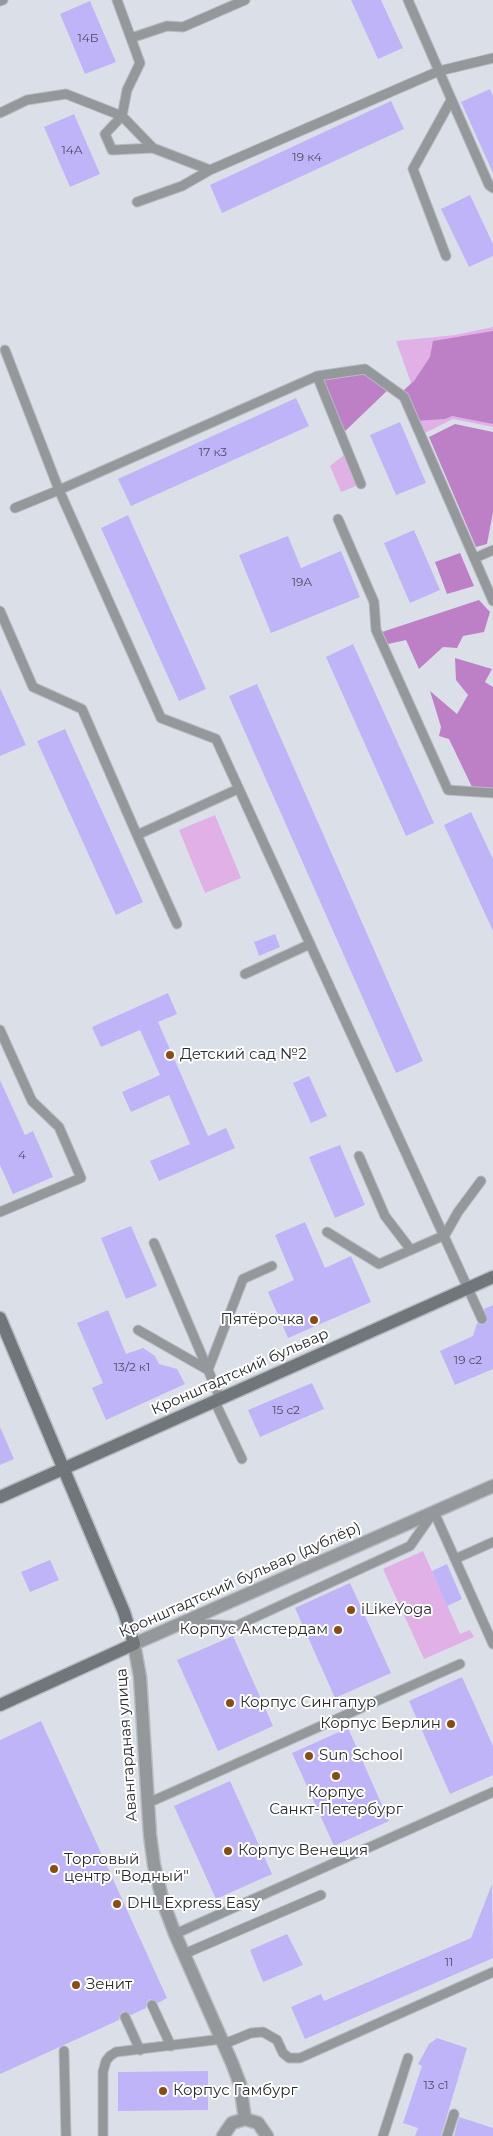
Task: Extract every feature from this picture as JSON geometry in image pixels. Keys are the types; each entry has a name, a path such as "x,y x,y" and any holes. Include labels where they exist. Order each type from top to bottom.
{"main road":[{"name":"Кронштадтский бульвар","path":"0,1497 493,1277"},
{"name":"Авангардная улица","path":"0,1318 124,1612 134,1644"},
{"name":"Кронштадтский бульвар (дублёр)","path":"0,1705 134,1644"}],"street":[{"name":"Кронштадтский бульвар (дублёр)","path":"134,1644 493,1486"},
{"name":"Авангардная улица","path":"134,1644 140,1677 154,1865 163,1902 175,1934 240,2084 245,2119"},
{"path":"223,2136 232,2123 245,2119 258,2123 267,2136"}],"lane":[{"path":"117,0 140,63 127,90 122,116 104,134 112,150 153,148 210,170"},
{"path":"131,38 167,26 182,27 245,0"},
{"path":"408,0 439,71 450,102 488,186 493,188"},
{"path":"137,202 182,186 210,170 439,71 493,58"},
{"path":"0,113 27,100 66,94 122,116 153,148"},
{"path":"446,256 413,169 450,102"},
{"path":"5,350 59,490 161,718 216,739 308,945 445,1235 482,1319"},
{"path":"15,508 317,376 365,369 404,396 493,601"},
{"path":"317,376 361,484"},
{"path":"338,519 374,602 376,630 448,790 493,793"},
{"path":"475,558 493,550"},
{"path":"0,611 33,687 82,709 177,924"},
{"path":"138,835 238,789"},
{"path":"245,974 308,945"},
{"path":"0,1030 32,1101 60,1127 81,1178 1,1210"},
{"path":"359,1156 385,1216 411,1250"},
{"path":"327,1232 379,1264 445,1235 458,1212 481,1182"},
{"path":"154,1243 208,1370 217,1399 242,1459"},
{"path":"208,1370 243,1279 272,1266"},
{"path":"138,1330 208,1370"},
{"path":"434,1512 493,1644"},
{"path":"183,1622 236,1626 410,1546 434,1512"},
{"path":"455,1559 493,1542"},
{"path":"148,1804 460,1664"},
{"path":"175,1934 493,1792"},
{"path":"184,1954 321,1895"},
{"path":"103,2136 103,2072 106,2061 116,2052 223,2042 251,2033 263,2032 277,2040 283,2053 289,2058 300,2058 493,1972"},
{"path":"152,2005 171,2046"},
{"path":"125,2017 140,2050"},
{"path":"64,2051 66,2136"},
{"path":"383,2136 408,2058"},
{"path":"447,2136 454,2114"}],"shaded area":[{"path":"493,327 493,427 453,419 421,435 404,397 403,391 411,383 396,341 455,335"},
{"path":"493,331 493,424 452,416 445,419 415,421 403,391 414,381 430,357 433,341"},
{"path":"365,369 391,387 341,435 317,376"},
{"path":"455,424 493,432 493,512 487,544 476,547 429,437"},
{"path":"348,452 361,484 341,492 330,466"},
{"path":"460,553 474,586 447,594 435,562"},
{"path":"479,600 490,612 484,632 463,636 457,648 443,647 419,669 406,640 388,644 382,632"},
{"path":"455,658 492,669 485,682 493,687 493,789 472,787 449,739 439,736 441,727 430,691 457,714 468,695 456,680"},
{"path":"215,815 241,878 205,893 179,830"},
{"path":"423,1551 460,1634 470,1630 474,1637 424,1659 383,1569"}],"building":[{"path":"351,0 381,0 403,48 378,59"},
{"path":"90,1 116,62 85,74 60,14"},
{"path":"490,89 493,96 493,173 461,102"},
{"path":"391,101 404,129 222,213 210,185"},
{"path":"74,114 100,174 70,187 44,127"},
{"path":"470,195 493,244 493,256 469,267 441,209"},
{"path":"296,398 309,426 131,506 118,479"},
{"path":"400,422 426,483 396,495 370,435"},
{"path":"128,515 206,689 179,701 101,528"},
{"path":"414,530 440,590 410,603 384,543"},
{"path":"288,536 301,568 341,551 360,597 271,633 239,555"},
{"path":"353,644 434,823 406,836 326,657"},
{"path":"257,684 423,1061 396,1073 229,696"},
{"path":"0,688 26,745 0,756"},
{"path":"65,729 143,902 116,915 37,741"},
{"path":"471,812 493,859 493,931 444,825"},
{"path":"275,934 280,947 259,956 254,942"},
{"path":"168,993 177,1014 158,1022 208,1136 226,1128 235,1148 159,1181 150,1161 190,1144 169,1095 131,1112 122,1092 160,1075 140,1030 101,1047 92,1027"},
{"path":"309,1076 327,1116 311,1123 293,1083"},
{"path":"0,1080 25,1135 33,1131 53,1177 13,1194 0,1165"},
{"path":"340,1145 365,1205 335,1218 309,1157"},
{"path":"305,1222 325,1268 351,1256 371,1302 288,1338 268,1292 294,1280 275,1235"},
{"path":"131,1226 157,1286 126,1299 101,1238"},
{"path":"493,1305 493,1369 455,1385 440,1351 473,1336 477,1323 482,1325 487,1322 484,1309"},
{"path":"108,1310 126,1354 143,1348 155,1356 159,1364 177,1369 185,1384 106,1420 92,1388 103,1383 77,1323"},
{"path":"312,1383 324,1409 260,1437 248,1410"},
{"path":"0,1427 14,1459 0,1465"},
{"path":"50,1560 59,1580 30,1592 21,1572"},
{"path":"447,1564 462,1599 447,1606 432,1571"},
{"name":"Корпус Амстердам","path":"350,1583 391,1673 335,1698 295,1608"},
{"name":"Корпус Сингапур","path":"233,1636 273,1726 218,1751 177,1660"},
{"name":"Корпус Берлин","path":"462,1677 493,1746 493,1775 450,1794 409,1701"},
{"name":"Торговый центр \"Водный\"","path":"41,1721 167,1998 158,2003 150,1999 147,2002 146,2008 131,2015 123,2011 120,2014 119,2020 0,2074 0,1740"},
{"name":"Корпус Санкт-Петербург","path":"348,1728 389,1821 334,1846 292,1753"},
{"name":"Корпус Венеция","path":"230,1781 272,1874 216,1899 174,1806"},
{"path":"492,1884 493,1958 305,2039 291,2007 321,1994 324,2001 471,1938"},
{"path":"287,1934 303,1965 263,1982 250,1950"},
{"path":"437,2038 467,2048 441,2136 415,2136 418,2128 403,2123 422,2066 418,2064 429,2044"},
{"name":"Корпус Гамбург","path":"208,2071 208,2110 118,2111 118,2072"},
{"path":"459,2117 493,2128 493,2136 454,2136"}],"place":[{"name":"Детский сад №2","path":"170,1055"},
{"name":"Пятёрочка","path":"314,1320"},
{"name":"iLikeYoga","path":"351,1610"},
{"name":"Корпус Амстердам","path":"338,1630"},
{"name":"Корпус Сингапур","path":"230,1703"},
{"name":"Корпус Берлин","path":"451,1724"},
{"name":"Sun School","path":"309,1756"},
{"name":"Корпус Санкт-Петербург","path":"336,1776"},
{"name":"Корпус Венеция","path":"228,1851"},
{"name":"Торговый центр \"Водный\"","path":"54,1869"},
{"name":"DHL Express Easy","path":"117,1904"},
{"name":"Зенит","path":"76,1985"},
{"name":"Корпус Гамбург","path":"163,2091"}]}
